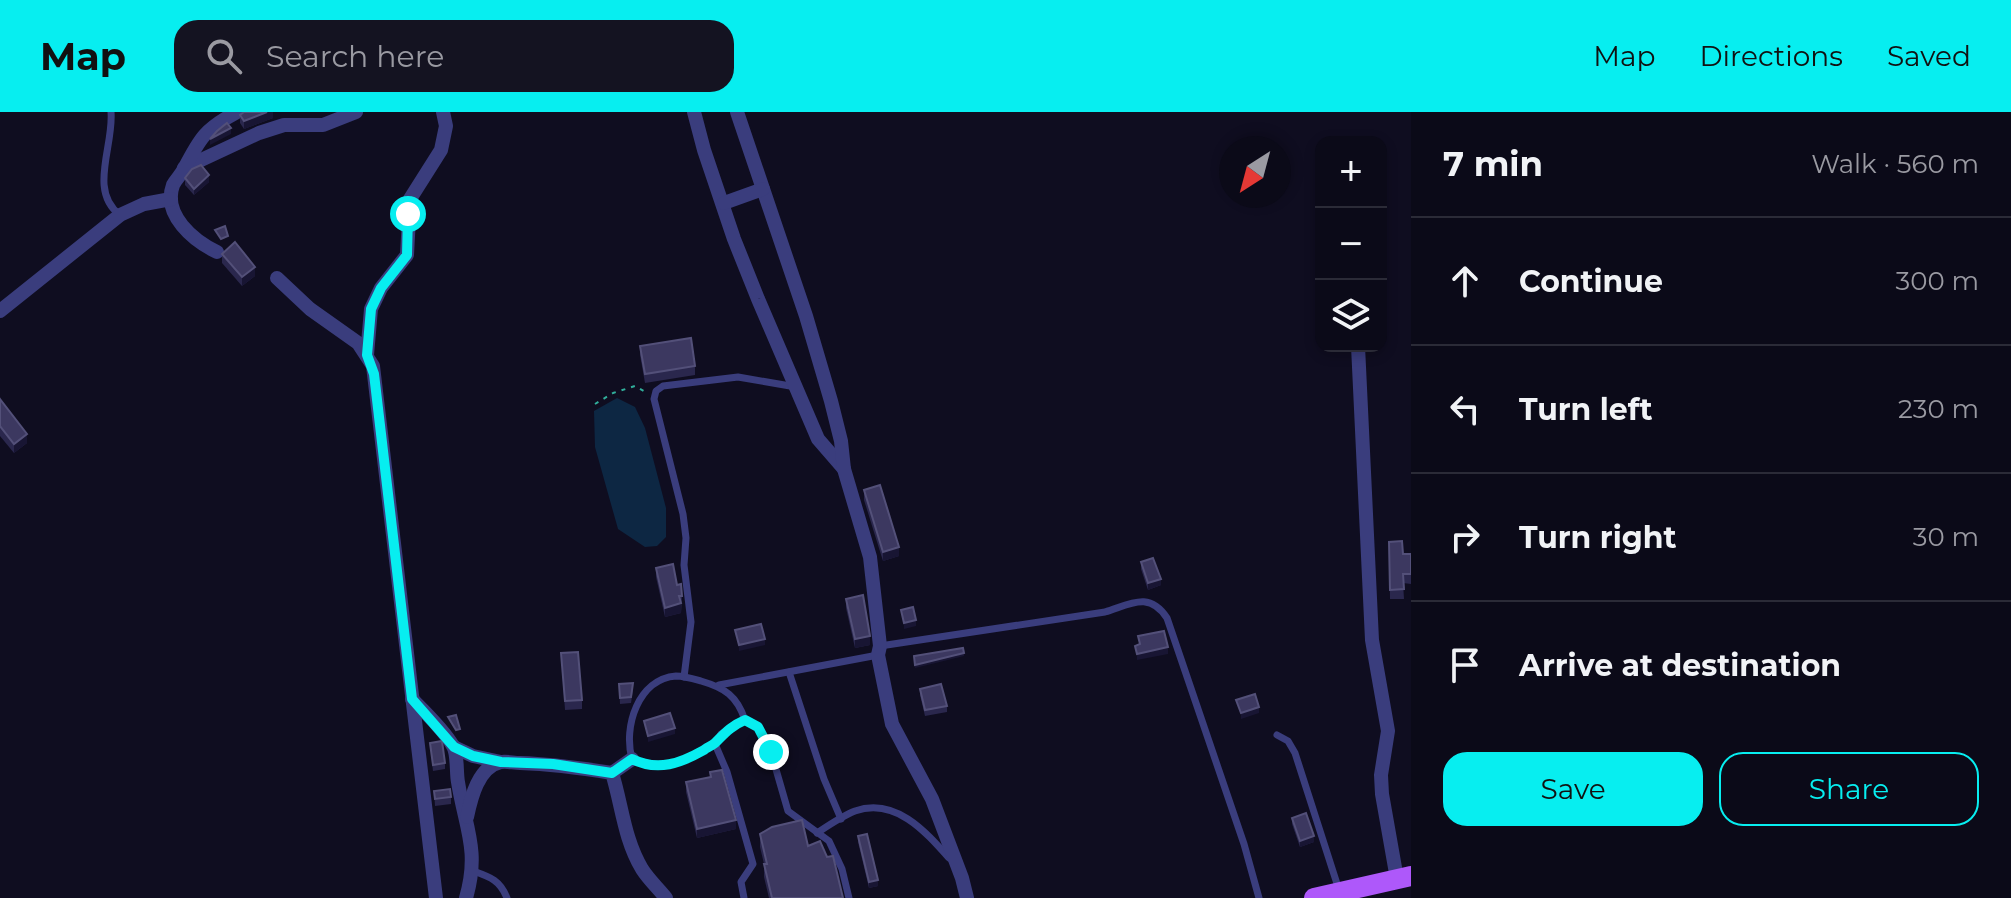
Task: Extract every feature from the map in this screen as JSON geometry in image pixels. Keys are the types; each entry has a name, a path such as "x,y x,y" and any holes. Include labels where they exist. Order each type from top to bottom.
{"main road":[{"path":"1314,898 1404,877"}],"street":[{"path":"330,112 352,114"},
{"path":"367,355 371,309 381,288 407,255 410,199 441,150 446,126 443,112"},
{"path":"694,112 740,253 796,387 818,439 844,469"},
{"path":"737,112 806,316 831,401 844,469 870,557 879,650 892,724 932,799 967,898"},
{"path":"217,252 199,244 183,227 171,199 174,185 188,156 203,135 235,113 243,140"},
{"path":"184,168 243,140 284,125 323,125 352,114"},
{"path":"724,203 763,189"},
{"path":"0,311 120,215 144,204 171,199"},
{"path":"277,278 310,309 358,343 367,355 374,374 436,898"},
{"path":"1358,352 1372,640 1388,731 1381,775 1382,794 1404,877"},
{"path":"412,699 454,747 473,756 501,762 553,764 612,773 632,759"},
{"path":"454,747 473,871 466,898"},
{"path":"467,817 478,782 488,769 501,762"},
{"path":"612,773 635,855 649,879 666,898"}],"lane":[{"path":"111,112 103,187 109,207 120,215"},
{"path":"684,677 691,622 684,565 686,538 683,514 654,399 656,391 663,386 738,377 796,387"},
{"path":"716,686 879,650 1105,612 1148,601 1160,607 1167,618 1244,844 1259,898"},
{"path":"789,672 824,779 841,819"},
{"path":"745,720 721,734 715,744 686,762 644,765 632,759 628,744 631,726 645,690 659,680 684,677 716,686 733,696 745,720 758,727 771,752 788,811 829,841 842,869 849,898"},
{"path":"1277,735 1288,741 1295,753 1340,892"},
{"path":"715,744 727,772 753,864 741,882 744,898"},
{"path":"817,833 853,812 872,807 897,811 931,837 959,869"},
{"path":"473,871 495,879 507,898"}],"path":[{"path":"595,404 613,393 635,386 645,393 656,391"}],"water":[{"path":"617,398 635,407 645,428 666,508 666,537 657,546 645,547 618,529 595,447 594,411"}],"building":[{"path":"244,112 267,112 244,121 240,115"},
{"path":"227,123 231,128 210,139 217,131"},
{"path":"201,165 209,175 194,189 185,178 192,169"},
{"path":"225,226 228,236 221,239 215,230"},
{"path":"235,242 255,267 242,277 222,254"},
{"path":"691,338 695,366 645,374 640,346"},
{"path":"0,399 27,434 14,444 0,426"},
{"path":"880,485 899,547 883,552 864,490"},
{"path":"1402,541 1403,554 1411,554 1411,574 1403,574 1404,589 1390,590 1389,542"},
{"path":"1153,558 1161,579 1148,583 1141,562"},
{"path":"673,564 677,585 681,584 681,603 665,608 656,568"},
{"path":"863,595 870,636 855,639 846,599"},
{"path":"913,607 916,620 904,623 901,610"},
{"path":"761,624 765,639 739,645 735,630"},
{"path":"1164,631 1168,647 1137,654 1135,646 1140,644 1138,636"},
{"path":"963,648 964,653 915,665 914,656"},
{"path":"578,652 582,700 565,701 561,653"},
{"path":"633,683 631,697 620,698 619,684"},
{"path":"941,684 947,706 925,710 920,689"},
{"path":"1255,694 1259,707 1241,713 1236,700"},
{"path":"670,713 675,728 648,736 644,721"},
{"path":"456,715 460,729 456,730 448,717"},
{"path":"442,741 445,763 433,765 430,743"},
{"path":"722,770 736,820 697,829 686,782 711,777 710,772"},
{"path":"450,789 451,797 435,799 434,791"},
{"path":"1306,813 1314,836 1300,841 1292,818"},
{"path":"802,820 808,846 820,841 827,857 833,856 843,898 772,898 760,834 772,827"},
{"path":"867,834 878,880 869,882 858,836"}],"route":[{"path":"408,214 407,255 381,288 371,309 367,355 373,366 412,699 454,747 473,756 501,762 553,764 612,773 632,759 644,765 686,762 715,744 721,734 732,726 745,720 758,727 771,752"}]}
